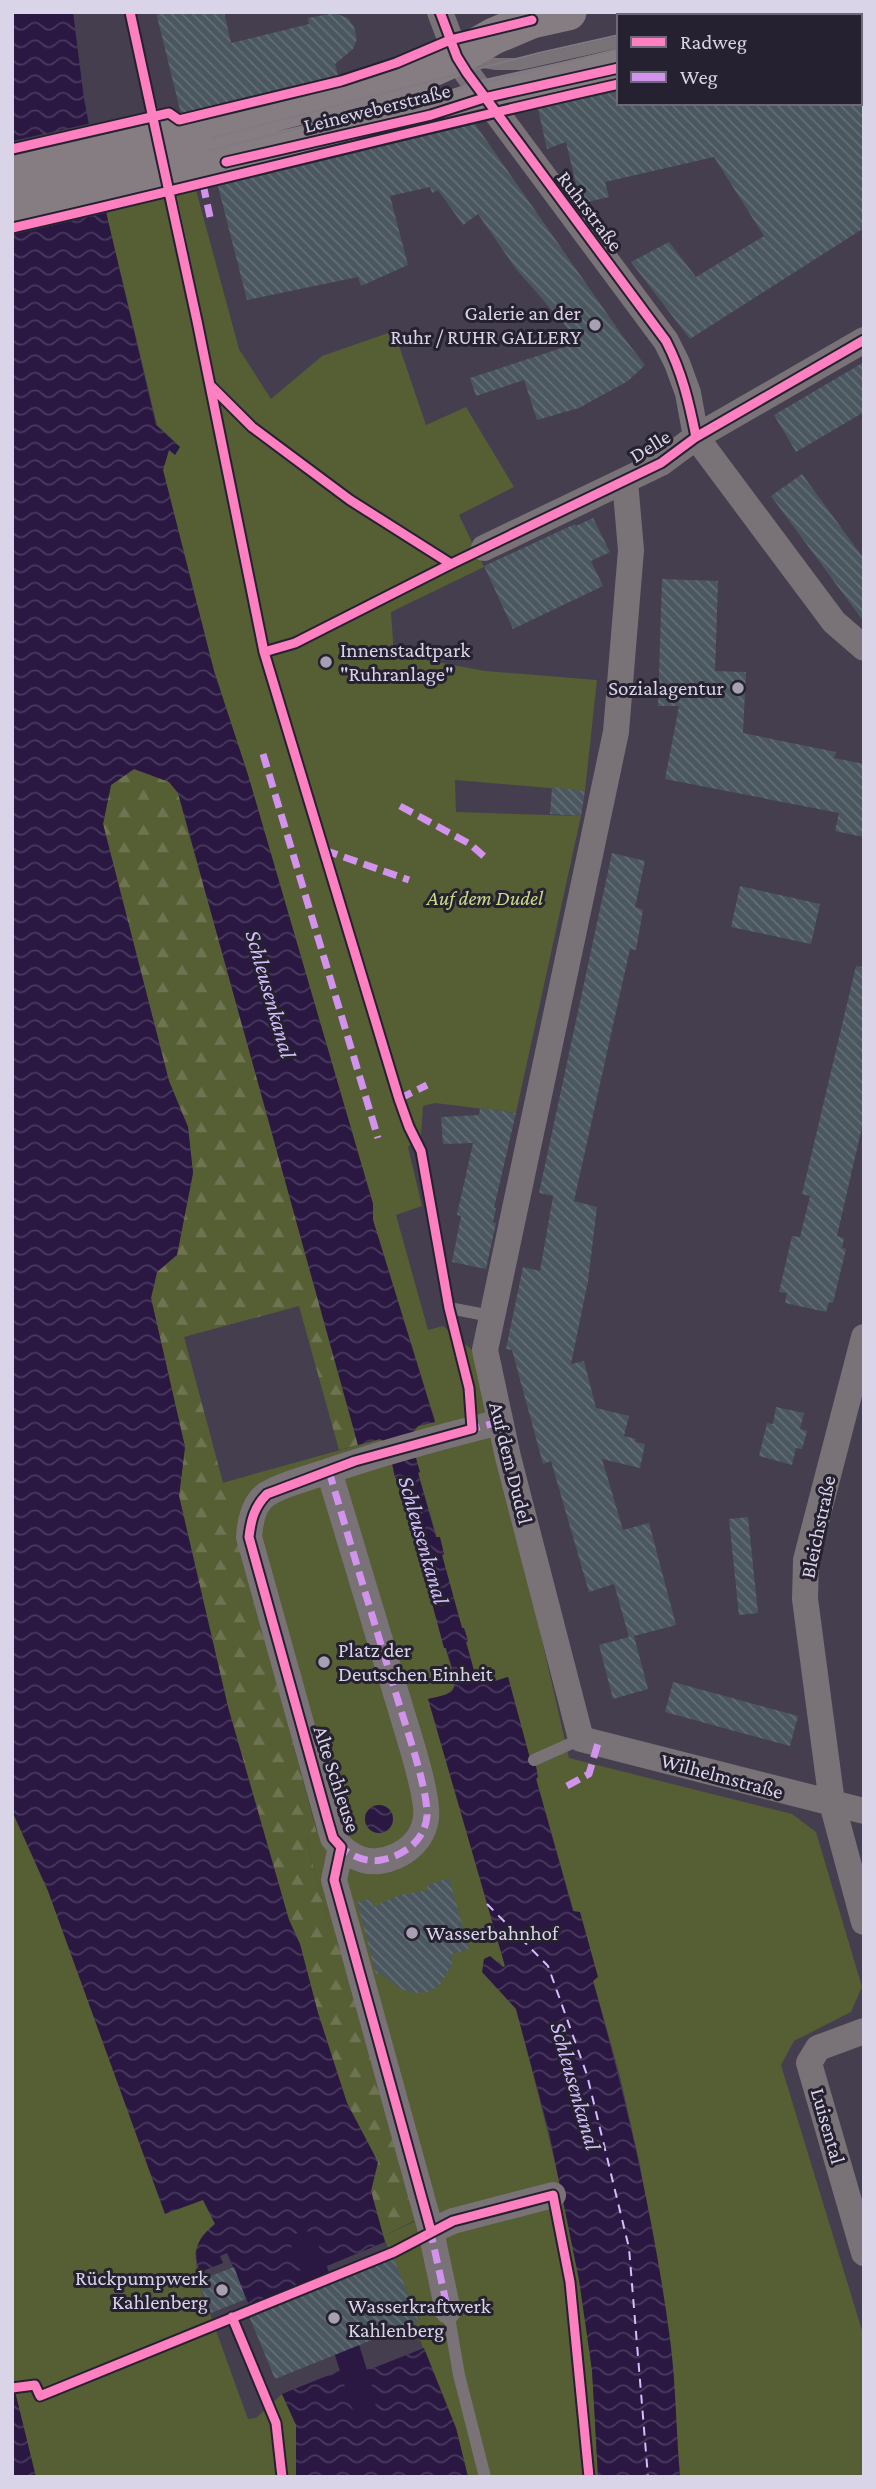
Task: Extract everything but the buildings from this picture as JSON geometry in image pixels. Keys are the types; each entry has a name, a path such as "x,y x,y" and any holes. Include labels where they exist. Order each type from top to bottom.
{"main road":[{"name":"Leineweberstraße","path":"208,154 408,79 532,20 568,12"},
{"name":"Leineweberstraße","path":"208,154 431,115 498,85 617,68"},
{"path":"12,175 208,154"},
{"path":"12,212 208,154"}],"street":[{"name":"Ruhrstraße","path":"440,12 457,57 498,85 666,341 688,393 696,437 834,622 864,648"},
{"name":"Delle","path":"484,548 661,463 696,437 864,340"},
{"name":"Auf dem Dudel","path":"582,1739 500,1422 485,1350 616,732 631,550 625,481"},
{"name":"Bleichstraße","path":"832,1803 805,1613 806,1560 863,1344"},
{"name":"Alte Schleuse","path":"329,1471 425,1799 427,1816 423,1832 412,1847 399,1856 377,1861 356,1857 333,1838 248,1537 251,1518 263,1498 329,1471 386,1452 500,1422"},
{"name":"Wilhelmstraße","path":"582,1739 864,1811"},
{"path":"832,1803 864,1922"},
{"name":"Alte Schleuse","path":"341,1847 334,1880 431,2231 448,2311"},
{"name":"Luisental","path":"864,2031 818,2048 810,2063 864,2253"},
{"path":"431,2231 453,2221 553,2195"}],"lane":[{"path":"457,57 496,64 521,64 617,42"},
{"path":"498,85 521,64"},
{"path":"152,110 210,384 252,427 350,500 451,564 484,548"},
{"path":"421,1151 449,1308 491,1316"},
{"path":"534,1759 582,1739"},
{"name":"Alte Schleuse","path":"448,2311 459,2375 485,2477"}],"green space":[{"path":"196,190 239,349 271,399 322,356 394,331 426,425 466,407 514,487 459,515 484,567 391,612 394,654 485,671 597,680 585,791 455,780 456,812 581,816 516,1113 435,1103 423,1106 421,1135 408,1147 422,1206 396,1215 428,1330 443,1326 476,1353 569,1758 792,1814 816,1832 862,1987 851,2012 794,2041 781,2065 864,2337 864,2477 680,2477 670,2341 640,2165 620,2076 508,1677 487,1682 476,1678 466,1641 468,1640 462,1628 442,1555 444,1554 408,1438 418,1426 435,1421 373,1220 373,1204 248,775 214,671 163,470 169,449 180,447 157,425 106,212"},
{"path":"134,769 170,782 178,793 358,1445 339,1450 299,1306 184,1337 317,1833 306,1837 331,1933 342,1944 416,2220 383,2236 371,2191 378,2162 347,2103 318,2013 300,1944 289,1920 228,1707 179,1496 185,1447 151,1298 157,1272 177,1254 193,1173 188,1127 169,1081 103,824 111,785"},
{"path":"12,1313 215,2224 202,2236 195,2252 198,2281 248,2419 256,2418 282,2394 296,2425 296,2477 12,2477"},
{"path":"380,1439 388,1444 455,1682 449,1693 429,1699 505,1966 503,1968 498,1960 503,1994 516,2009 561,2188 586,2324 593,2383 598,2477 468,2477 456,2428 413,2323 419,2320 383,2236 416,2221 342,1944 331,1934 306,1837 317,1832 222,1483"}],"water":[{"name":"Schleusenkanal","path":"12,12 73,12 84,99 106,212 156,425 180,447 175,455 169,450 163,470 214,671 248,775 373,1204 373,1220 435,1422 418,1426 408,1439 413,1458 416,1458 436,1537 440,1537 442,1555 468,1641 466,1642 476,1678 487,1682 508,1677 532,1766 536,1766 536,1779 573,1911 580,1912 598,1977 593,1981 638,2159 656,2249 672,2356 680,2477 598,2477 592,2370 579,2280 549,2132 516,2009 482,1972 484,1959 490,1956 505,1966 428,1699 451,1692 455,1683 453,1671 444,1648 398,1477 395,1478 388,1444 380,1439 358,1445 178,793 169,782 134,769 111,785 103,824 169,1081 188,1127 193,1173 177,1255 157,1272 151,1298 185,1447 179,1496 228,1707 289,1920 300,1944 318,2013 347,2103 378,2162 371,2191 385,2242 327,2266 328,2273 249,2305 227,2253 220,2256 223,2263 200,2272 196,2251 200,2240 215,2224 203,2200 165,2214 48,1891 12,1811"},
{"path":"379,1805 389,1809 393,1819 389,1829 379,1833 369,1829 365,1819 369,1809"},
{"path":"424,2348 456,2428 468,2477 296,2477 296,2425 282,2394 349,2367 371,2369"},
{"path":"12,2379 36,2477 12,2477"}],"pier":[{"path":"92,123 110,212 12,235 12,141"}],"waterway":[{"path":"304,2244 321,2288"},
{"path":"347,2350 363,2401"}],"ferry route":[{"path":"487,1904 548,1966 587,2075 629,2248 648,2477"}],"tram line":[{"path":"730,14 740,12"},
{"path":"795,14 801,12"},
{"path":"12,184 196,142 539,53 617,35"},
{"path":"12,195 199,153 617,49"}],"marked path":[{"path":"203,184 210,217"},
{"path":"263,754 378,1138"},
{"path":"400,806 470,844 488,860"},
{"path":"324,850 409,880"},
{"path":"399,1099 427,1085"},
{"path":"466,1430 500,1422"},
{"path":"329,1471 417,1762 427,1816 422,1833 412,1846 389,1858 375,1861 363,1859 352,1855 338,1844"},
{"path":"567,1786 589,1774 598,1743"},
{"path":"430,2229 448,2311"}],"cycle path":[{"path":"130,12 197,321 264,652 399,1099 421,1151 449,1308 469,1388 472,1429 355,1461 267,1494 254,1514 249,1537 333,1838 341,1847 334,1880 431,2231"},
{"path":"440,12 457,57 467,73 666,341 684,388 696,437"},
{"path":"12,149 169,113 179,120 341,81 396,63 450,40 532,20"},
{"path":"226,162 431,115 484,98 617,68"},
{"path":"12,228 617,84"},
{"path":"264,652 295,643 661,463 696,437 864,340"},
{"path":"210,385 252,427 350,500 451,564"},
{"path":"12,2388 35,2385 40,2396 394,2252 453,2221 553,2195 570,2282 589,2477"},
{"path":"232,2317 276,2423 282,2477"}],"place":[{"name":"Galerie an der Ruhr / RUHR GALLERY","path":"595,325"},
{"name":"Innenstadtpark \"Ruhranlage\"","path":"326,662"},
{"name":"Sozialagentur","path":"738,688"},
{"name":"Platz der Deutschen Einheit","path":"324,1662"},
{"name":"Wasserbahnhof","path":"412,1933"},
{"name":"Rückpumpwerk Kahlenberg","path":"222,2290"},
{"name":"Wasserkraftwerk Kahlenberg","path":"334,2318"}]}
